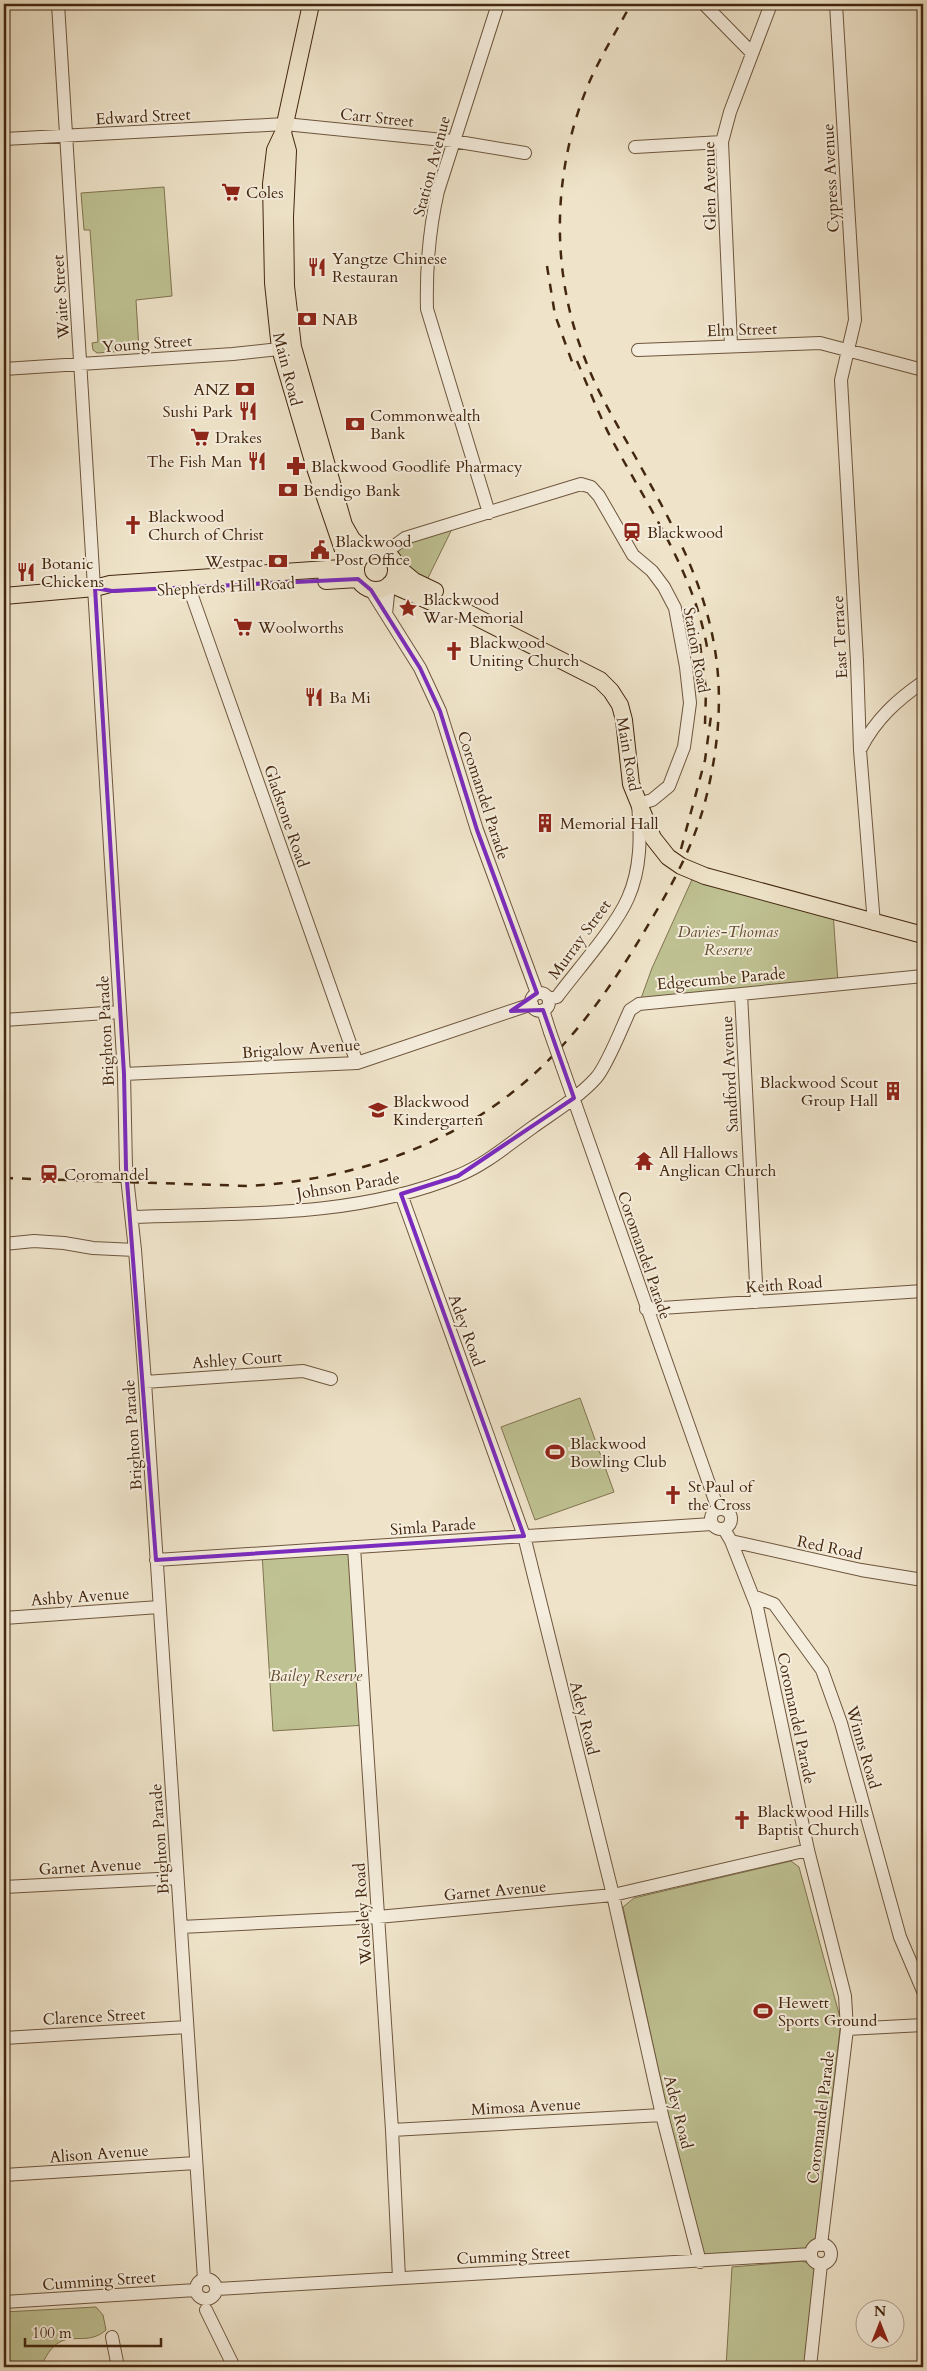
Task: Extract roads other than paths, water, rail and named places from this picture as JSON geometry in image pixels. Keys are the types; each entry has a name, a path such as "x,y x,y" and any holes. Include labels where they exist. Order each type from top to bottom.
{"main road":[{"name":"Main Road","path":"311,4 284,128 288,151 286,348 315,468 343,550 359,566"},
{"name":"Main Road","path":"286,348 344,524 352,539 359,566"},
{"path":"326,570 343,550"},
{"path":"376,550 386,553 393,559 396,566 395,576 390,585 380,590 371,590 363,586 359,566 376,550"},
{"name":"Shepherds Hill Road","path":"4,596 94,588 110,584 187,583 359,566"},
{"name":"Shepherds Hill Road","path":"187,583 359,566"},
{"name":"Main Road","path":"396,566 414,581 449,599 468,614 600,680 611,691 622,712 628,772 638,804 654,838 667,856 681,866 705,876 874,924 923,935"},
{"name":"Main Road","path":"390,585 445,608 468,614"}],"street":[{"name":"Waite Street","path":"58,4 94,588"},
{"name":"Station Avenue","path":"489,514 427,309 426,277 432,215 452,141 498,4"},
{"path":"704,4 752,53"},
{"name":"Glen Avenue","path":"731,345 722,142 730,112 771,4"},
{"name":"Cypress Avenue","path":"836,4 855,320 847,349"},
{"name":"Edward Street","path":"4,139 284,128"},
{"name":"Carr Street","path":"284,128 452,141 525,153"},
{"path":"635,148 722,142"},
{"name":"Elm Street","path":"638,350 820,342 923,370"},
{"name":"Young Street","path":"4,369 233,354 286,348"},
{"name":"East Terrace","path":"847,349 841,380 857,661 860,750 874,924"},
{"name":"Station Road","path":"386,553 405,538 489,514 581,484 591,487 599,496 632,555 652,571 664,587 674,608 686,667 690,703 684,747 669,786 652,800 638,804"},
{"name":"Gladstone Road","path":"187,583 357,1063"},
{"path":"386,614 390,585"},
{"name":"Brighton Parade","path":"94,588 124,1074 126,1168 135,1250 145,1382 204,2279"},
{"name":"Coromandel Parade","path":"371,590 420,668 440,711 485,854 540,1002 646,1309 718,1509"},
{"path":"860,750 871,729 881,717 904,695 923,682"},
{"name":"Murray Street","path":"540,1002 557,997 614,922 628,899 639,857 638,804"},
{"name":"Edgecumbe Parade","path":"574,1098 597,1077 630,1010 638,1004 923,976"},
{"name":"Sandford Avenue","path":"741,994 757,1302"},
{"name":"Brigalow Avenue","path":"124,1074 357,1063 540,1002"},
{"path":"4,1020 120,1012"},
{"name":"Johnson Parade","path":"132,1217 253,1214 314,1209 401,1194 458,1176 490,1158 574,1098"},
{"name":"Adey Road","path":"401,1194 524,1536 613,1895 662,2115 700,2262"},
{"path":"4,1244 34,1241 64,1243 92,1248 135,1250"},
{"name":"Keith Road","path":"646,1309 923,1291"},
{"name":"Ashley Court","path":"145,1382 303,1371 331,1379"},
{"path":"718,1509 725,1509 730,1514 730,1524 724,1529 717,1529 712,1524 711,1515 718,1509"},
{"name":"Simla Parade","path":"156,1560 712,1524"},
{"name":"Coromandel Parade","path":"724,1529 758,1601 808,1850 845,1996 847,2029 821,2245"},
{"name":"Red Road","path":"731,1541 861,1570 923,1580"},
{"name":"Wolseley Road","path":"354,1548 392,2130 399,2278"},
{"name":"Winns Road","path":"758,1601 774,1604 822,1670 842,1723 900,1937 923,1991"},
{"name":"Ashby Avenue","path":"4,1618 160,1607"},
{"name":"Garnet Avenue","path":"181,1927 378,1917 613,1895 808,1850"},
{"name":"Garnet Avenue","path":"4,1887 177,1878"},
{"path":"847,2029 923,2025"},
{"name":"Clarence Street","path":"4,2038 187,2027"},
{"name":"Mimosa Avenue","path":"392,2130 662,2115"},
{"name":"Alison Avenue","path":"4,2175 196,2163"},
{"path":"821,2245 827,2247 830,2259 821,2264 815,2262 811,2254 816,2246 821,2245"},
{"name":"Cumming Street","path":"216,2289 811,2254"},
{"path":"810,2367 821,2264"},
{"path":"204,2279 212,2281 216,2289 213,2297 208,2299 199,2296 196,2290 199,2282 204,2279"},
{"name":"Cumming Street","path":"4,2302 196,2290"},
{"path":"206,2310 234,2367"},
{"path":"112,2337 118,2367"}],"railway":[{"path":"4,1178 248,1186 281,1183 345,1172 407,1152 466,1124 494,1106 541,1067 563,1045 601,998 668,891 696,830 714,762 719,706 715,650 703,599 684,551 590,372 573,325 565,289 561,253 560,217 569,145 579,110 592,76 631,4"},
{"path":"547,266 555,315 575,370"},
{"path":"577,361 611,438 655,516 682,569 702,624 708,653"},
{"path":"700,644 706,690 705,724"},
{"path":"681,849 705,760 711,716"}],"place":[{"name":"Coles","path":"231,192"},
{"name":"Yangtze Chinese Restauran","path":"317,267"},
{"name":"NAB","path":"307,319"},
{"name":"ANZ","path":"245,389"},
{"name":"Sushi Park","path":"248,411"},
{"name":"Commonwealth Bank","path":"355,424"},
{"name":"Drakes","path":"200,437"},
{"name":"The Fish Man","path":"257,461"},
{"name":"Blackwood Goodlife Pharmacy","path":"296,466"},
{"name":"Bendigo Bank","path":"288,490"},
{"name":"Blackwood Church of Christ","path":"133,525"},
{"name":"Blackwood","path":"632,532"},
{"name":"Blackwood Post Office","path":"320,550"},
{"name":"Westpac","path":"278,561"},
{"name":"Botanic Chickens","path":"26,572"},
{"name":"Blackwood War Memorial","path":"408,608"},
{"name":"Woolworths","path":"243,627"},
{"name":"Blackwood Uniting Church","path":"454,651"},
{"name":"Ba Mi","path":"314,697"},
{"name":"Memorial Hall","path":"545,823"},
{"name":"Blackwood Scout Group Hall","path":"893,1091"},
{"name":"Blackwood Kindergarten","path":"378,1110"},
{"name":"All Hallows Anglican Church","path":"644,1161"},
{"name":"Coromandel","path":"49,1174"},
{"name":"Blackwood Bowling Club","path":"555,1452"},
{"name":"St Paul of the Cross","path":"673,1495"},
{"name":"Blackwood Hills Baptist Church","path":"742,1820"},
{"name":"Hewett Sports Ground","path":"763,2011"}],"park label":[{"name":"Davies-Thomas Reserve","path":"728,940"},
{"name":"Bailey Reserve","path":"316,1675"}]}
